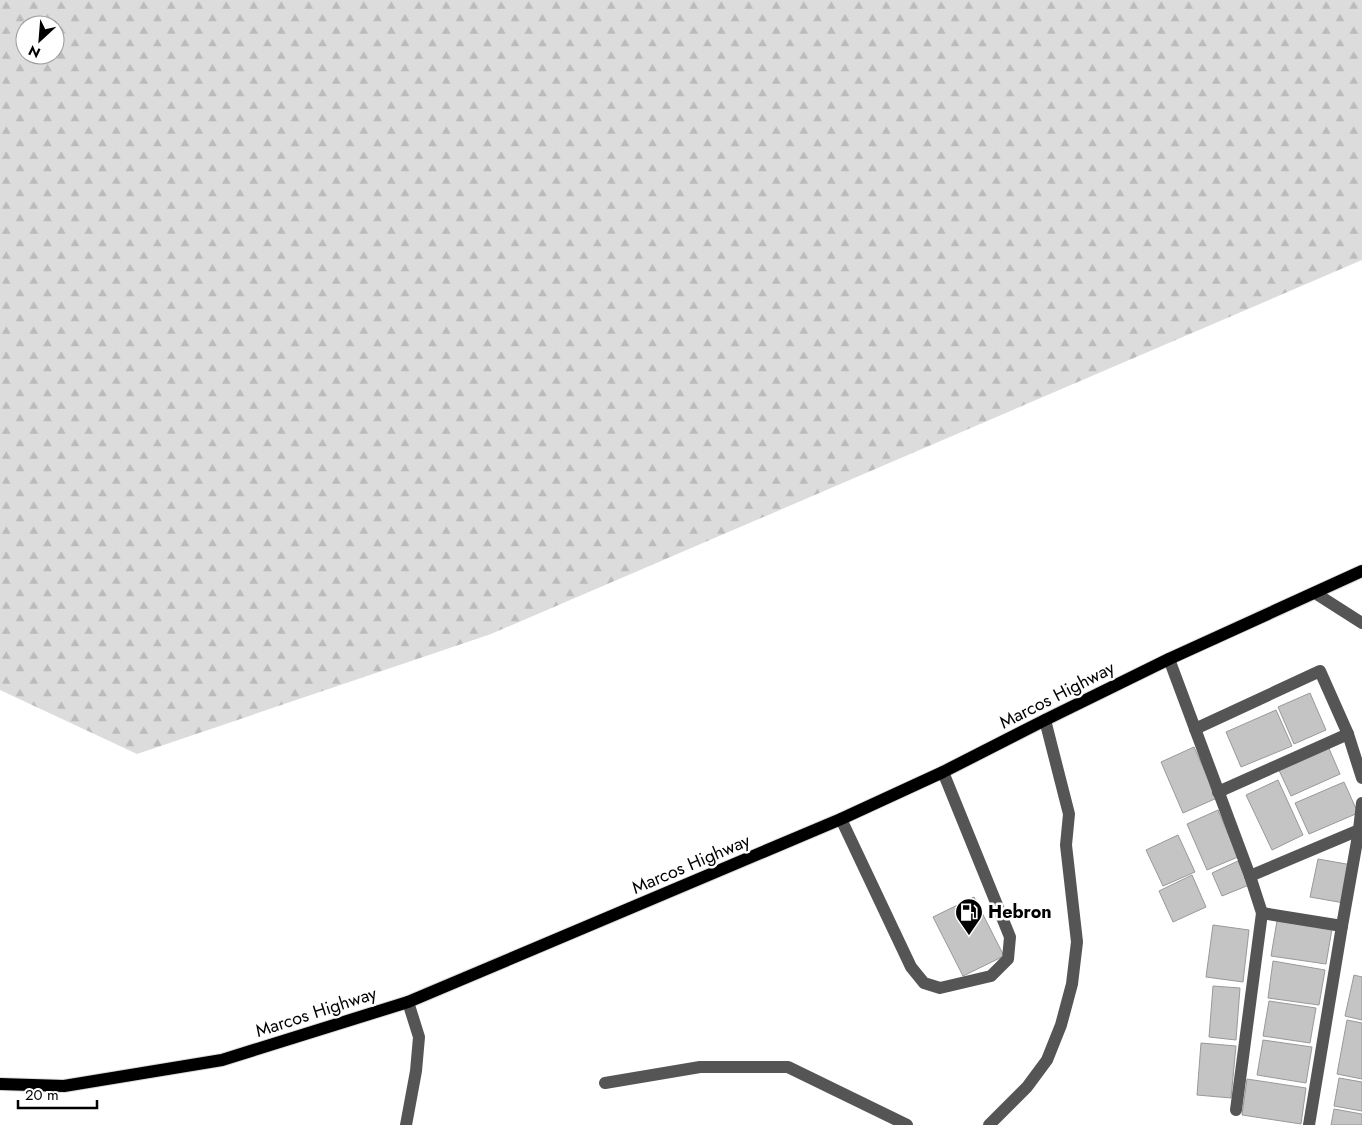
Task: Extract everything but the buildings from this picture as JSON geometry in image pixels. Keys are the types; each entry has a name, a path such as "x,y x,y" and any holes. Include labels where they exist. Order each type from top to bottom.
{"main road":[{"name":"Marcos Highway","path":"0,1084 64,1086 222,1060 408,1002 842,819 943,772 1169,660 1362,571"}],"street":[{"path":"1315,593 1362,623"},
{"path":"1169,660 1250,876 1262,913 1236,1110"},
{"path":"1195,729 1320,670 1348,734 1362,778"},
{"path":"989,1125 1027,1087 1047,1060 1061,1025 1072,984 1076,942 1066,845 1069,814 1045,720"},
{"path":"1218,792 1348,734"},
{"path":"842,819 912,967 924,982 940,988 991,976 1008,959 1010,937 943,772"},
{"path":"1309,1125 1362,803"},
{"path":"1250,876 1359,830"},
{"path":"1262,913 1342,926"},
{"path":"406,1125 416,1071 419,1037 408,1002"},
{"path":"605,1083 700,1066 788,1067 907,1125"}],"green space":[{"path":"0,0 1362,0 1362,260 491,634 137,754 0,690"}],"place":[{"name":"Hebron","path":"969,936"}]}
